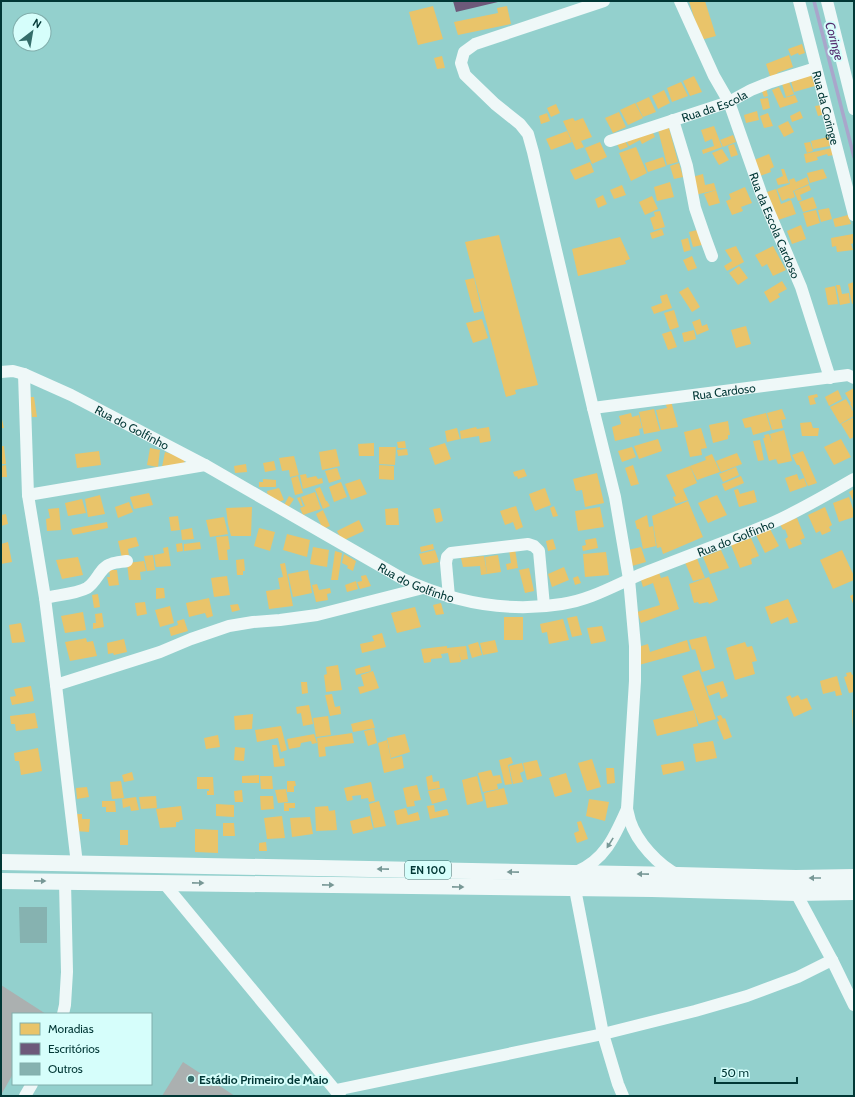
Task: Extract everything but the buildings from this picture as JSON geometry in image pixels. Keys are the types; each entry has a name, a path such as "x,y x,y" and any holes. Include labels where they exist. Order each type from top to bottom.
{"main road":[{"name":"EN 100","path":"1,862 574,881 796,893 854,892"},
{"name":"EN 100","path":"1,881 574,881 678,875 796,878 854,877"}],"street":[{"path":"604,1 475,44 464,52 461,63 465,75 495,104 520,124 528,134 593,408 616,497 629,579 635,646 635,681 627,808 630,821 645,847 657,861 669,871 678,875"},
{"name":"Rua da Escola Cardoso","path":"680,1 714,76 729,102 761,192 801,287 830,378"},
{"name":"Rua da Coringe","path":"799,1 854,215"},
{"path":"827,1 854,109"},
{"name":"Rua da Escola","path":"610,141 729,102 771,82 816,68"},
{"path":"673,120 687,166 695,208 712,256"},
{"name":"Rua do Golfinho","path":"1,372 13,371 24,374 71,395 205,465 403,579 423,588 450,597 472,603 501,607 530,607 563,604 592,596 629,579 774,522 854,479"},
{"path":"24,374 28,495 45,598 76,864"},
{"name":"Rua Cardoso","path":"593,408 848,375 854,378"},
{"path":"28,495 205,465"},
{"path":"450,597 446,563 447,557 452,553 528,544 534,546 539,551 544,606"},
{"path":"45,598 79,591 88,587 95,581 105,567 111,564 127,561"},
{"path":"56,684 160,652 229,626 253,622 317,616 423,588"},
{"path":"623,1096 603,1034 574,881 584,869 597,860 609,847 627,808"},
{"path":"63,1013 67,972 65,882"},
{"path":"163,882 338,1093 695,1012 747,996 798,977 832,960"},
{"path":"796,893 854,1005"},
{"path":"25,1096 31,1085"}],"shaded area":[{"path":"1,985 44,1013 12,1013 12,1076 1,1095"},
{"name":"Estádio Primeiro de Maio","path":"183,1062 235,1096 162,1096"}],"waterway":[{"name":"Coringe","path":"814,1 854,157"}],"place":[{"name":"Estádio Primeiro de Maio","path":"191,1079"}]}
